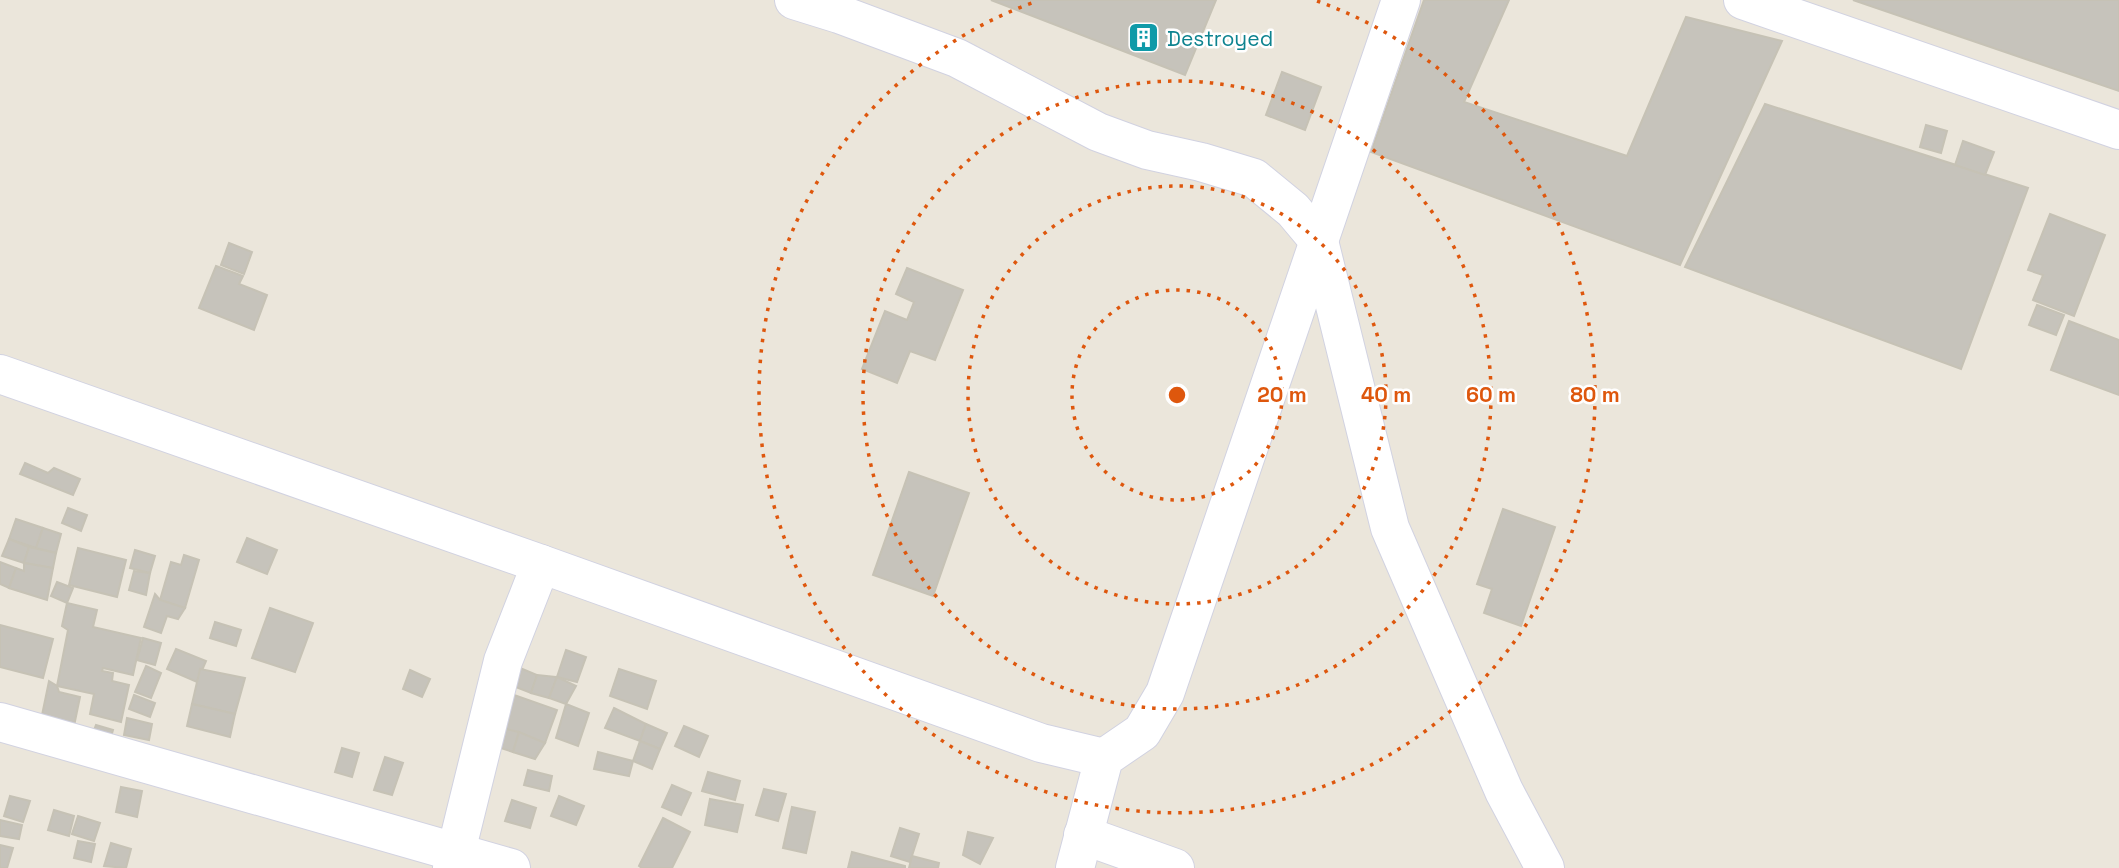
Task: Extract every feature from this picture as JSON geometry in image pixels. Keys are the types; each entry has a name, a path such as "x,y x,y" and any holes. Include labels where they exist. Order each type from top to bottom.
{"street":[{"path":"794,0 839,13 957,58 1098,132 1147,150 1254,178 1293,210 1319,241 1390,528 1504,791 1545,868"},
{"path":"1175,868 1079,851 1104,758 1142,732 1165,693 1401,0"},
{"path":"1743,0 2119,130"},
{"path":"0,374 1041,743 1104,758"},
{"path":"454,860 503,661 541,564"},
{"path":"0,722 454,860 511,868"}],"building":[{"name":"Destroyed","path":"991,0 1216,0 1185,75"},
{"path":"1424,0 1509,0 1464,102 1627,156 1686,17 1782,41 1680,265 1371,152"},
{"path":"1853,0 2119,0 2119,91"},
{"path":"1282,72 1321,87 1305,130 1266,115"},
{"path":"1765,104 2028,188 1961,369 1685,267"},
{"path":"1926,125 1947,131 1941,153 1920,147"},
{"path":"1963,141 1994,152 1985,175 1955,165"},
{"path":"2050,214 2105,235 2074,316 2033,300 2043,275 2028,270"},
{"path":"229,243 252,252 244,274 221,265"},
{"path":"216,266 243,276 239,284 267,295 254,330 199,308"},
{"path":"907,268 963,290 935,360 910,351 897,383 862,369 885,311 907,320 914,302 896,294"},
{"path":"2037,305 2064,315 2056,335 2029,325"},
{"path":"2069,321 2119,340 2119,395 2051,370"},
{"path":"25,463 48,473 54,468 80,479 73,495 20,474"},
{"path":"909,472 969,493 933,596 873,575"},
{"path":"68,508 87,515 81,531 62,523"},
{"path":"1503,509 1555,527 1521,626 1484,613 1492,589 1477,584"},
{"path":"16,519 43,528 36,548 9,539"},
{"path":"43,528 61,534 56,553 36,548"},
{"path":"247,538 277,550 267,574 237,562"},
{"path":"9,539 29,547 24,563 2,556"},
{"path":"29,547 56,553 53,568 24,563"},
{"path":"78,548 126,560 117,597 69,585"},
{"path":"135,550 155,556 150,573 130,568"},
{"path":"184,555 199,560 185,608 160,600 171,562 181,565"},
{"path":"0,562 16,568 9,588 0,584"},
{"path":"24,563 53,568 47,600 9,588 16,568 24,571"},
{"path":"134,571 150,573 146,595 129,590"},
{"path":"57,582 73,588 67,603 51,596"},
{"path":"155,594 160,600 185,608 178,619 167,616 161,633 144,627"},
{"path":"67,603 97,610 93,627 141,638 133,675 103,668 102,671 113,673 112,681 129,685 121,722 90,714 94,694 57,686 68,630 62,626"},
{"path":"270,608 313,623 295,672 252,658"},
{"path":"215,622 241,630 236,646 210,638"},
{"path":"0,625 53,639 43,678 0,667"},
{"path":"143,638 161,643 155,665 137,660"},
{"path":"176,649 206,661 197,682 167,669"},
{"path":"566,650 586,657 577,682 557,677"},
{"path":"146,666 161,673 151,698 135,692"},
{"path":"520,668 537,675 531,693 513,686"},
{"path":"200,669 245,678 235,714 192,704"},
{"path":"619,669 656,681 647,709 610,696"},
{"path":"410,670 430,679 422,697 403,689"},
{"path":"537,675 557,677 549,698 531,693"},
{"path":"557,677 576,686 566,704 549,698"},
{"path":"49,681 57,686 59,692 80,697 74,726 41,720"},
{"path":"134,695 155,703 150,717 129,709"},
{"path":"514,695 557,710 545,743 502,728"},
{"path":"192,704 235,714 230,737 187,726"},
{"path":"566,704 589,713 578,746 556,738"},
{"path":"614,708 646,724 640,741 605,728"},
{"path":"127,718 152,724 149,740 124,735"},
{"path":"646,724 667,733 660,749 640,741"},
{"path":"96,725 113,730 109,744 91,738"},
{"path":"684,726 708,736 699,757 675,746"},
{"path":"502,728 519,732 513,752 498,747"},
{"path":"519,732 545,743 535,759 513,752"},
{"path":"640,741 660,749 652,769 633,761"},
{"path":"342,748 359,753 352,777 335,772"},
{"path":"598,752 633,761 629,776 594,769"},
{"path":"385,757 403,763 392,795 374,790"},
{"path":"528,770 552,776 549,791 524,785"},
{"path":"708,772 740,781 735,800 702,791"},
{"path":"672,785 691,793 681,815 662,807"},
{"path":"121,787 142,791 137,817 116,812"},
{"path":"764,789 786,794 778,821 756,815"},
{"path":"10,796 30,801 23,822 4,816"},
{"path":"559,796 584,806 576,825 551,816"},
{"path":"710,799 743,805 737,832 705,825"},
{"path":"512,800 536,808 530,828 505,821"},
{"path":"792,807 815,812 806,853 783,848"},
{"path":"54,810 74,816 69,836 48,830"},
{"path":"78,816 100,823 94,841 72,834"},
{"path":"663,818 690,832 672,868 642,868 639,866"},
{"path":"0,820 22,825 19,839 0,836"},
{"path":"900,828 919,834 910,862 891,856"},
{"path":"968,832 993,838 980,864 963,855"},
{"path":"78,841 95,844 91,862 74,858"},
{"path":"111,843 131,849 126,868 104,866"},
{"path":"0,845 13,848 7,868 0,868"},
{"path":"852,852 905,866 905,868 848,868"},
{"path":"912,856 939,863 938,868 909,868"}],"place":[{"name":"Destroyed","path":"1144,38"}]}
